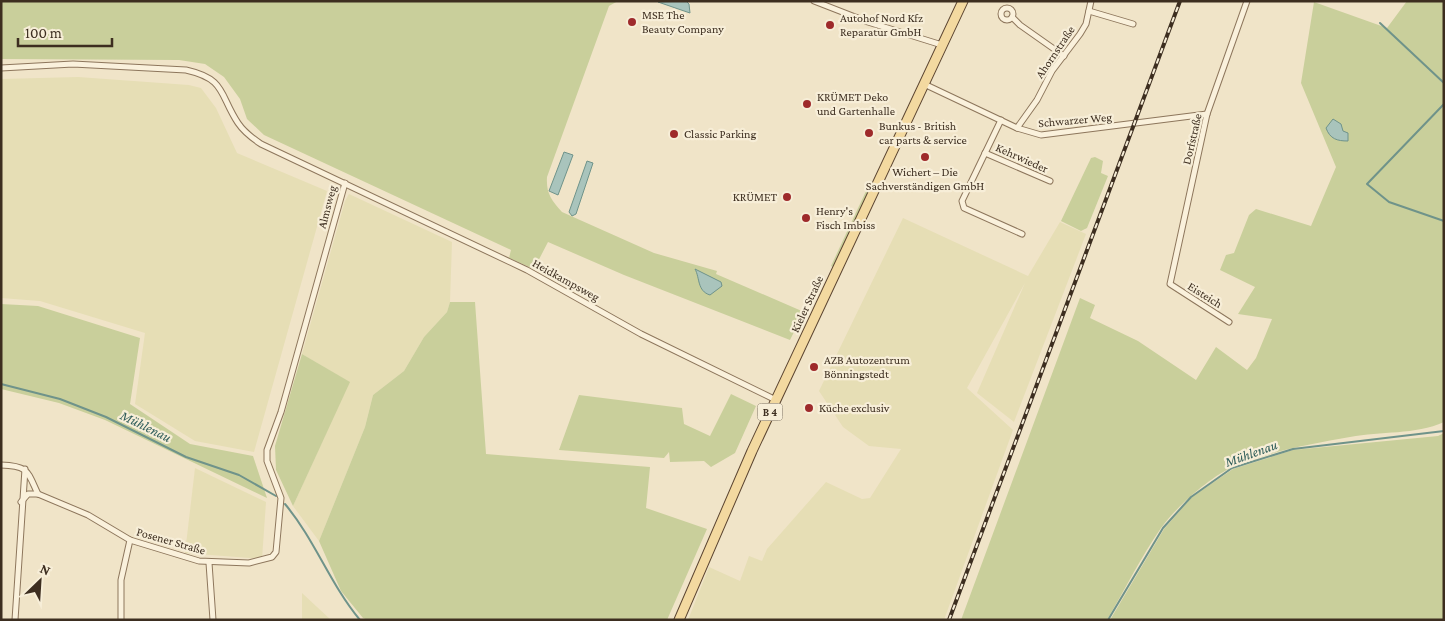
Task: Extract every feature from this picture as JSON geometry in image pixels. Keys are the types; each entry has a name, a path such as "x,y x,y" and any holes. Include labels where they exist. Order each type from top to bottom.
{"main road":[{"name":"Kieler Straße","path":"679,620 776,400 963,1"}],"street":[{"path":"814,1 868,22 942,45"},
{"name":"Ahornstraße","path":"1017,128 1037,100 1052,71 1080,34 1091,1"},
{"name":"Dorfstraße","path":"1170,284 1207,114 1247,1"},
{"path":"1089,11 1133,24"},
{"path":"1012,17 1020,25 1064,56"},
{"name":"Almsweg","path":"1,68 73,64 186,70 201,73 212,80 223,92 238,123 261,144 345,183 281,412 267,450 267,461 281,498 276,552"},
{"name":"Schwarzer Weg","path":"924,84 1017,128 1041,135 1207,114"},
{"name":"Kehrwieder","path":"1001,120 962,201 964,208 1022,234"},
{"name":"Kehrwieder","path":"985,153 1050,181"},
{"name":"Heidkampsweg","path":"345,183 530,271 641,334 776,400"},
{"name":"Eisteich","path":"1170,284 1229,322"},
{"path":"1,465 25,469 31,476 38,494 28,494 21,502"},
{"path":"15,620 21,502 25,469"},
{"name":"Posener Straße","path":"38,494 88,515 130,540 150,548 209,563 257,562 272,557 276,552"},
{"path":"121,620 121,580 130,540"},
{"path":"209,563 213,620"}],"shaded area":[{"path":"78,77 189,85 201,88 216,108 237,153 327,191 254,452 195,441 135,404 145,333 40,301 1,298 1,79"},
{"path":"349,194 452,242 450,302 447,312 424,337 404,371 373,395 365,427 319,541 293,506 349,382 302,354 345,201"},
{"path":"903,218 1028,276 1060,222 1086,234 1014,422 977,393 1025,283 967,388 1013,430 944,620 688,620 709,567 740,581 749,556 762,561 767,549 826,482 862,499 870,498 901,449 869,446 843,427 819,391"},
{"path":"195,468 266,502 262,559 185,553"},
{"path":"302,593 331,620 302,620"}],"green space":[{"path":"1,1 618,1 609,6 547,177 547,188 552,200 562,212 654,253 717,271 716,274 804,312 790,340 624,275 548,242 534,269 509,258 511,250 264,135 247,119 240,99 224,77 205,64 179,60 1,59"},
{"path":"1407,1 1444,1 1444,422 1421,429 1362,435 1320,442 1247,461 1224,471 1194,493 1167,520 1147,550 1107,620 961,620 1080,298 1095,305 1090,318 1138,341 1196,380 1216,347 1247,370 1256,358 1272,319 1238,314 1255,287 1220,270 1226,255 1234,253 1249,215 1256,209 1311,226 1336,167 1301,83 1314,2 1387,28"},
{"path":"1095,157 1103,161 1101,173 1108,176 1087,228 1081,231 1061,221 1091,158"},
{"path":"867,189 868,194 835,268 831,266"},
{"path":"450,302 475,302 486,454 650,467 646,508 707,529 667,620 368,620 363,618 341,591 319,541 365,427 373,395 404,371 424,337 447,312"},
{"path":"1,304 38,306 140,338 130,404 190,444 253,456 267,498 105,420 59,403 1,389"},
{"path":"302,354 350,382 293,506 276,470 275,446"},
{"path":"731,394 756,406 735,453 711,467 704,461 670,462 669,452 664,458 559,450 579,395 682,408 684,424 710,436"},
{"path":"1444,433 1444,620 1110,620 1164,529 1192,497 1233,469 1293,450 1438,436"}],"water":[{"path":"686,1 689,4 690,13 658,2"},
{"path":"1333,119 1341,124 1343,131 1348,133 1348,141 1337,140 1330,135 1326,128"},
{"path":"564,152 573,155 558,195 549,191"},
{"path":"587,161 593,163 576,214 572,216 569,212"},
{"path":"695,269 721,282 722,286 710,295 706,293 701,287"}],"waterway":[{"path":"1380,23 1444,83"},
{"path":"1444,104 1367,184 1389,202 1444,221"},
{"name":"Mühlenau","path":"1,384 60,399 106,417 186,457 239,475 276,496"},
{"name":"Mühlenau","path":"1108,620 1163,528 1191,497 1232,468 1293,449 1444,431"},
{"name":"Mühlenau","path":"285,504 296,518 340,592 360,620"}],"railway":[{"path":"949,620 1180,1"}],"place":[{"name":"MSE The Beauty Company","path":"632,22"},
{"name":"Autohof Nord Kfz Reparatur GmbH","path":"830,25"},
{"name":"KRÜMET Deko und Gartenhalle","path":"807,104"},
{"name":"Bunkus - British car parts & service","path":"869,133"},
{"name":"Classic Parking","path":"674,134"},
{"name":"Wichert – Die Sachverständigen GmbH","path":"925,157"},
{"name":"KRÜMET","path":"787,197"},
{"name":"Henry's Fisch Imbiss","path":"806,218"},
{"name":"AZB Autozentrum Bönningstedt","path":"814,367"},
{"name":"Küche exclusiv","path":"809,408"}]}
